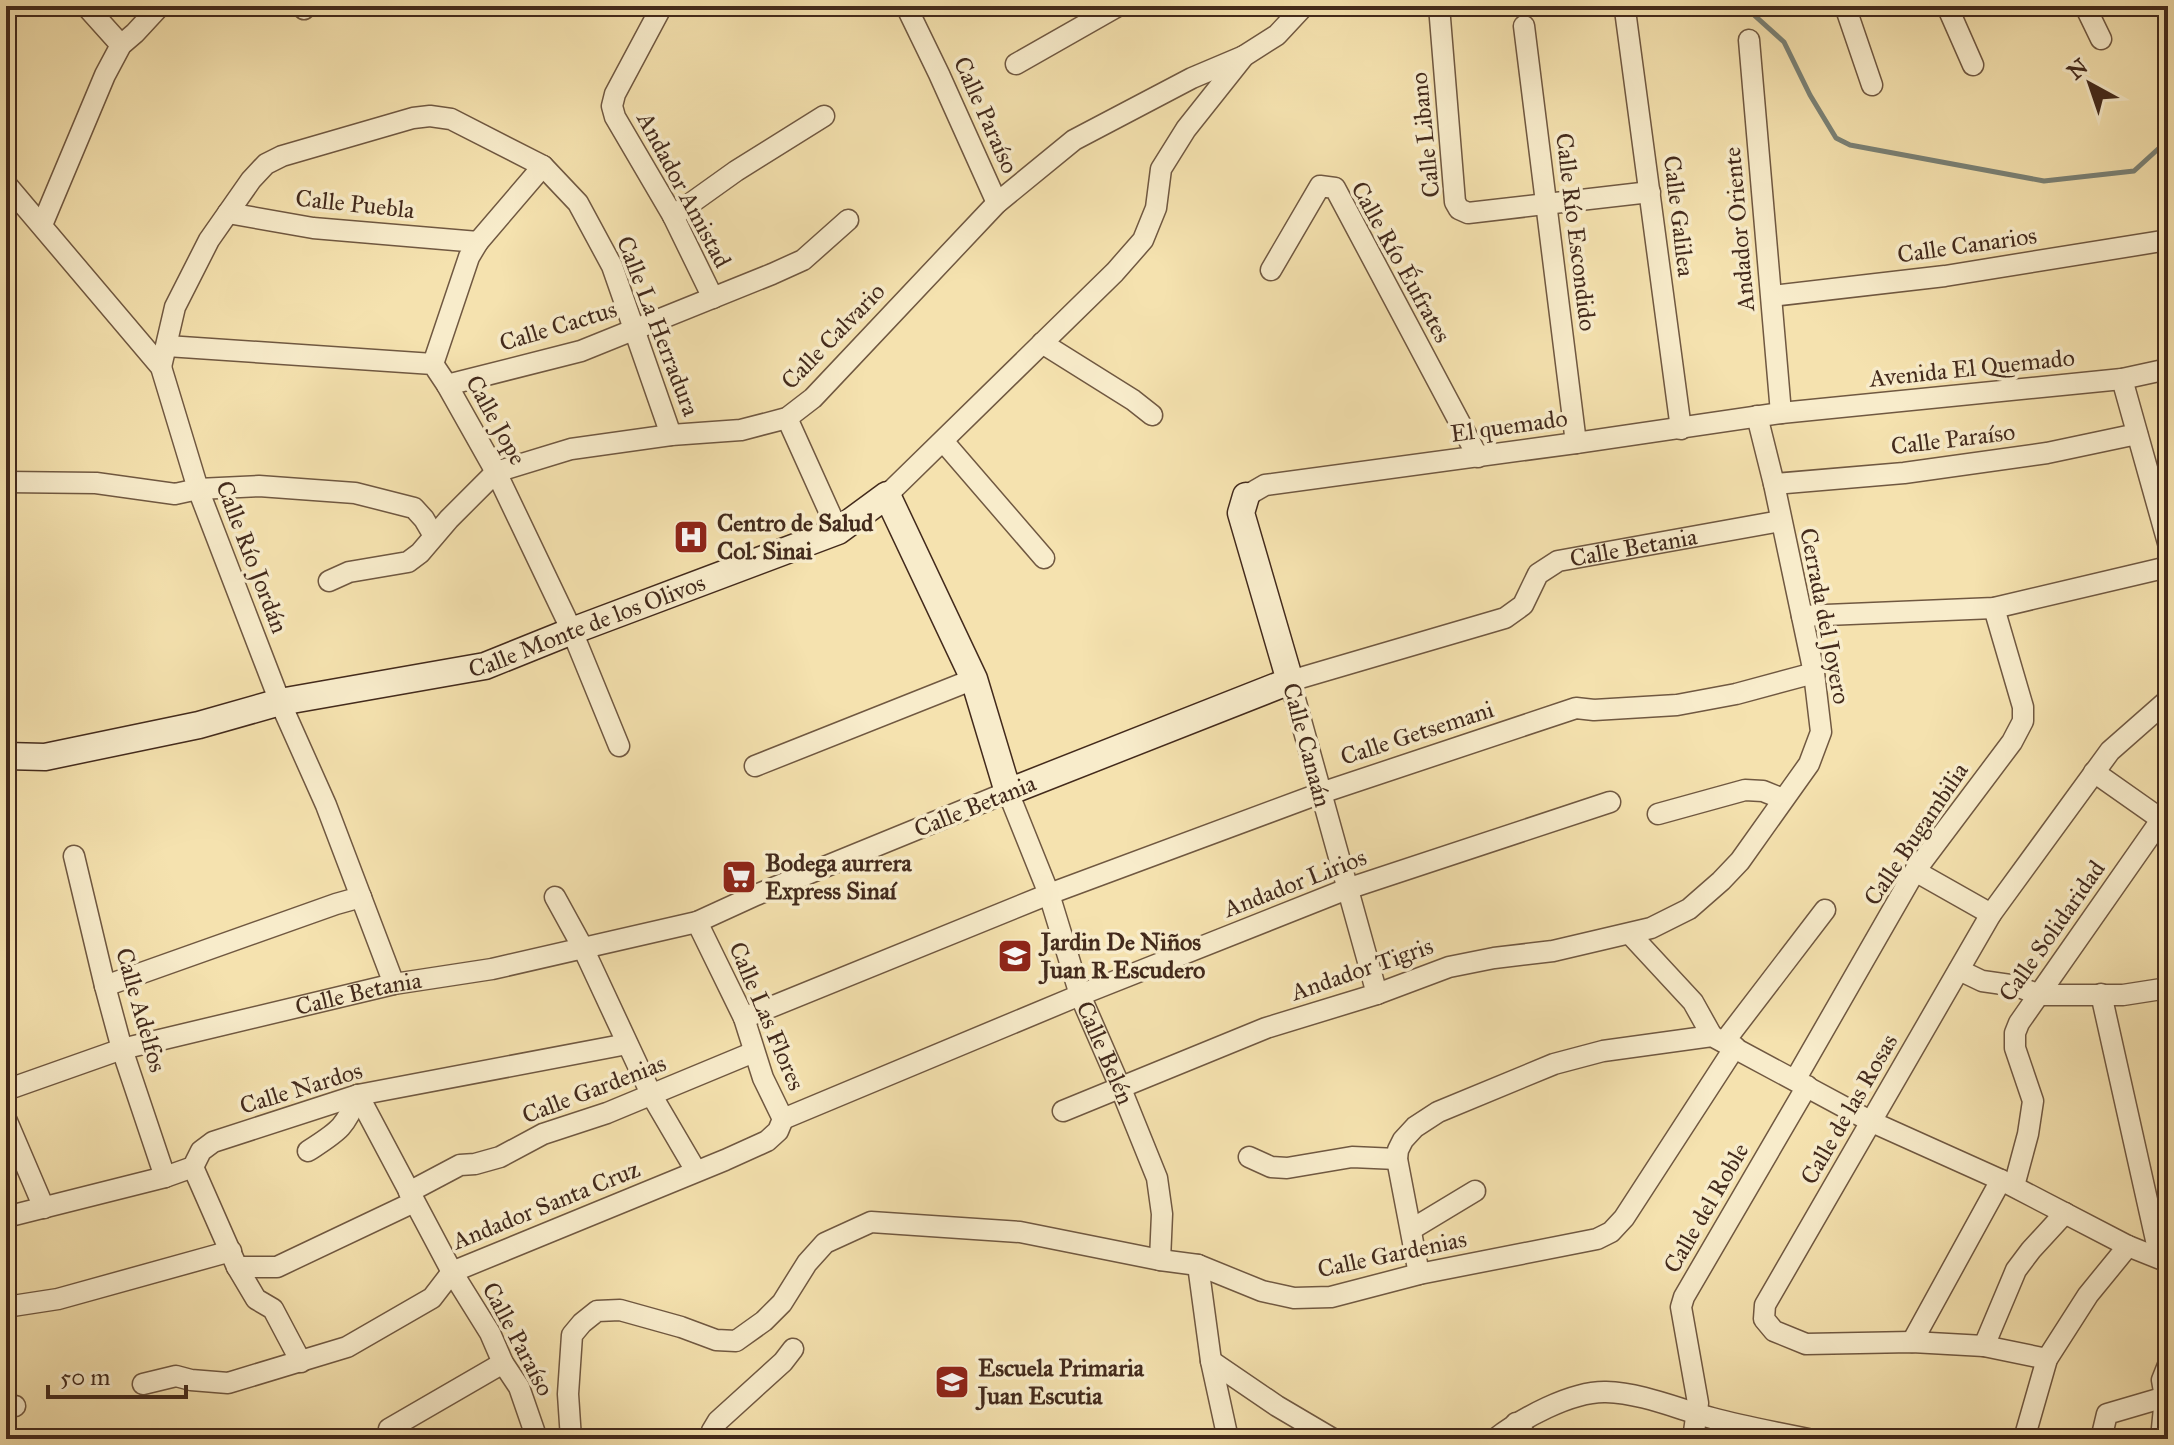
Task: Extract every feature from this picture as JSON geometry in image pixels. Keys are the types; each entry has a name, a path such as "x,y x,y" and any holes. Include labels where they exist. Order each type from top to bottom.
{"street":[{"path":"86,6 121,45"},
{"path":"42,225 105,75 121,45 160,6"},
{"name":"Andador Amistad","path":"662,6 615,94 612,106 615,117 673,216 713,298"},
{"name":"Calle Paraíso","path":"906,6 997,203"},
{"path":"1016,64 1118,6"},
{"name":"Calle Monte de los Olivos","path":"6,756 45,757 199,725 280,702 485,666 838,531 887,495 1115,272 1143,240 1156,208 1161,169 1186,129 1244,56 1277,35 1304,6"},
{"name":"Calle Libano","path":"1439,6 1455,202 1459,209 1468,213 1650,192"},
{"path":"1845,6 1872,85"},
{"path":"1947,6 1973,65"},
{"path":"2085,6 2101,39"},
{"name":"Calle Galilea","path":"1625,10 1681,429"},
{"name":"Calle Río Escondido","path":"1524,26 1576,443"},
{"name":"Andador Oriente","path":"1749,40 1781,413"},
{"name":"Calle Calvario","path":"329,581 349,572 408,562 496,472 571,449 671,435 741,430 787,418 813,398 997,203 1074,140 1192,78 1244,56"},
{"name":"Calle La Herradura","path":"228,213 266,164 282,156 413,118 430,116 451,119 543,166 578,203 612,266 671,435"},
{"path":"673,216 736,171 824,116"},
{"path":"433,364 469,257 478,242 543,166"},
{"name":"Calle Río Jordán","path":"6,184 161,367 198,489 280,702 326,805 394,984"},
{"name":"Calle Río Éufrates","path":"1271,270 1320,186 1335,188 1478,457"},
{"path":"161,367 175,307 209,240 228,213"},
{"name":"Calle Puebla","path":"228,213 313,228 478,242"},
{"name":"Calle Cactus","path":"447,385 581,351 713,298 803,260 848,220"},
{"name":"Calle Canarios","path":"1772,296 1945,276 2168,240"},
{"path":"1042,343 1152,415"},
{"name":"Calle Jope","path":"167,346 433,364 496,472 572,631 619,746"},
{"name":"Avenida El Quemado","path":"1781,413 2122,379 2168,369"},
{"path":"2122,379 2168,543"},
{"name":"El quemado","path":"1246,496 1265,485 1781,413"},
{"name":"Cerrada del Joyero","path":"1630,934 1651,928 1689,909 1740,861 1809,764 1821,732 1814,673 1757,416"},
{"path":"787,418 838,531"},
{"name":"Calle Paraíso","path":"1774,484 1904,473 2047,453 2137,434"},
{"path":"943,441 1044,558"},
{"path":"6,482 96,483 175,494 198,489 259,486 355,493 414,508 434,536"},
{"name":"Calle Belén","path":"887,495 974,679 1008,792 1049,894 1080,995 1157,1178 1162,1214 1160,1260"},
{"name":"Calle Canaán","path":"1246,496 1241,513 1377,994"},
{"name":"Calle Betania","path":"6,1090 122,1049 394,984 492,969 697,922 1008,792 1290,681 1505,618 1523,605 1538,574 1558,561 1780,521"},
{"path":"1802,616 1994,608 2168,567"},
{"name":"Calle Bugambilia","path":"1801,1083 1915,871 2012,742 2023,721 2023,707 1994,608"},
{"name":"Calle Getsemani","path":"1049,894 1321,793 1576,708 1594,710 1677,705 1736,694 1814,673"},
{"path":"755,766 974,679"},
{"name":"Calle de las Rosas","path":"2047,1359 1984,1346 1912,1342 1806,1344 1774,1331 1764,1319 1765,1305 1991,914 2110,751 2168,700"},
{"path":"2094,772 2166,817"},
{"path":"1658,814 1745,790 1763,791 1783,799"},
{"name":"Andador Lirios","path":"780,1125 1080,995 1347,889 1610,802"},
{"name":"Calle Solidaridad","path":"1912,1342 2008,1183 2028,1134 2033,1101 2015,1048 2019,1023 2166,817"},
{"name":"Calle Adelfos","path":"74,856 122,1049 165,1177"},
{"path":"1915,871 1991,914"},
{"path":"744,1018 1049,894"},
{"path":"105,986 361,897"},
{"path":"555,897 583,948 652,1096 696,1171"},
{"name":"Calle Gardenias","path":"571,1439 568,1394 572,1335 597,1311 620,1310 716,1340 736,1341 764,1321 782,1303 807,1263 825,1243 871,1222 1020,1232 1198,1265 1262,1291 1294,1298 1331,1297 1419,1274 1597,1239 1611,1232 1624,1218 1724,1042 1825,910"},
{"name":"Calle Las Flores","path":"697,922 744,1018 780,1125"},
{"path":"1630,934 1693,1002 1724,1042 1872,1122 2008,1183 2128,1246 2164,1260"},
{"name":"Andador Tigris","path":"1063,1111 1266,1028 1377,994 1449,967 1553,951 1630,934"},
{"path":"1959,970 1982,981 2017,986 2039,995 2123,995 2168,988"},
{"path":"2101,994 2164,1260"},
{"path":"1419,1274 1397,1159 1403,1140 1415,1127 1438,1112 1554,1064 1603,1051 1724,1042"},
{"name":"Calle Nardos","path":"6,1217 165,1177 193,1167 201,1151 213,1142 358,1095 627,1044"},
{"name":"Calle Gardenias","path":"6,1307 58,1299 234,1259 277,1267 411,1197 460,1165 500,1157 543,1134 652,1096 754,1052"},
{"name":"Calle del Roble","path":"1693,1439 1698,1403 1681,1307 1684,1297 1801,1083"},
{"path":"308,1151 348,1120 358,1095"},
{"name":"Calle Paraíso","path":"358,1095 452,1272 519,1387 537,1439"},
{"path":"6,1119 44,1208"},
{"name":"Andador Santa Cruz","path":"143,1384 176,1376 228,1383 347,1347 432,1298 452,1272 725,1160 767,1141 780,1125"},
{"path":"1249,1157 1271,1167 1287,1168 1352,1157 1397,1159"},
{"path":"193,1167 234,1259 256,1299 273,1309 301,1362"},
{"path":"1412,1229 1475,1191"},
{"path":"1984,1346 2016,1270 2065,1213"},
{"path":"2024,1439 2047,1359 2088,1295 2128,1246"},
{"path":"1198,1265 1211,1361 1228,1439"},
{"path":"710,1439 718,1421 783,1362 793,1349"},
{"path":"1211,1361 1333,1439"},
{"path":"389,1429 503,1363"},
{"path":"2161,1439 2165,1397 2162,1380 2168,1365"},
{"path":"1495,1439 1522,1431 1537,1412 1604,1392 1634,1396 1710,1418 1808,1439"},
{"path":"2101,1439 2107,1414 2165,1397"}],"waterway":[{"path":"1744,6 1784,42 1836,138 1850,145 2044,181 2134,171 2168,140"}],"place":[{"name":"Centro de Salud Col. Sinai","path":"691,537"},
{"name":"Bodega aurrera Express Sinaí","path":"739,877"},
{"name":"Jardin De Niños Juan R Escudero","path":"1015,956"},
{"name":"Escuela Primaria Juan Escutia","path":"952,1382"}]}
